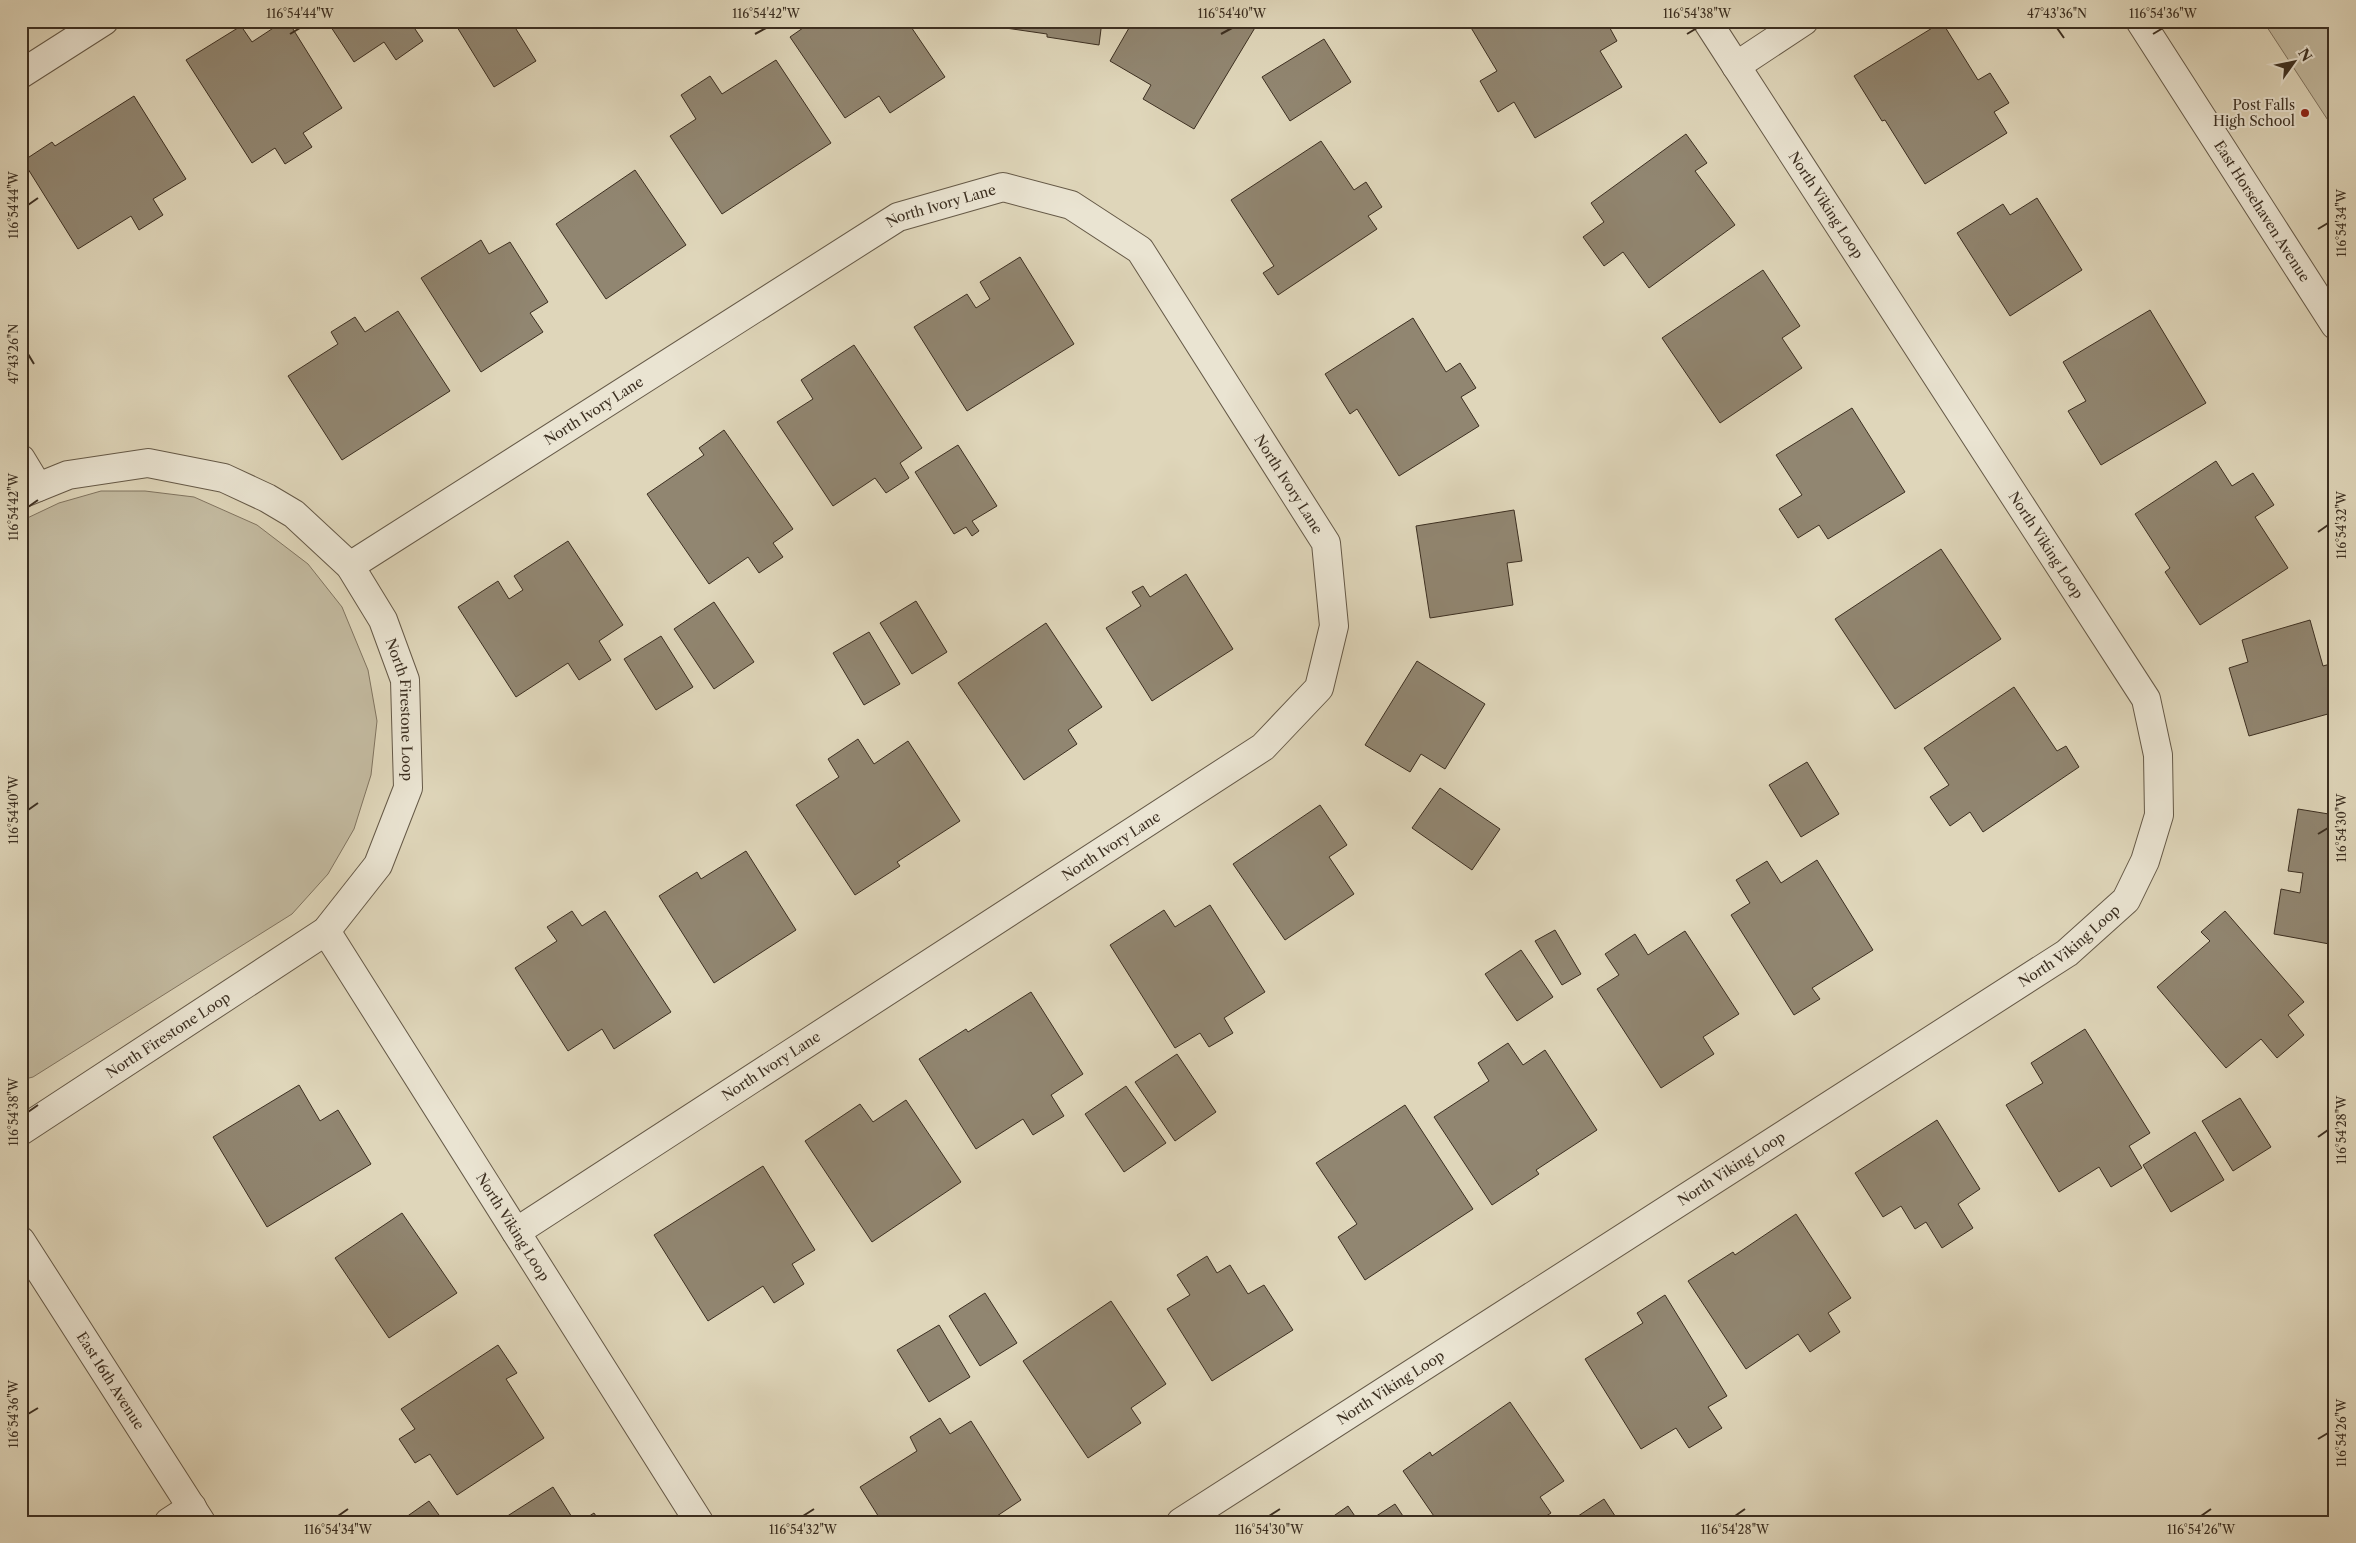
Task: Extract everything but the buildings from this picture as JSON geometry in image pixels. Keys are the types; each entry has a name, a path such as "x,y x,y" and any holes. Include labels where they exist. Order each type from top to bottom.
{"street":[{"path":"21,74 104,21"},
{"name":"North Viking Loop","path":"1181,1522 2067,953 2126,900 2145,860 2159,815 2158,755 2146,699 1707,21"},
{"path":"1736,66 1804,21"},
{"name":"East Horsehaven Avenue","path":"2140,21 2335,326"},
{"name":"North Ivory Lane","path":"350,566 898,217 1003,187 1071,205 1140,250 1326,543 1334,626 1319,688 1263,747 516,1232"},
{"path":"21,459 30,491"},
{"name":"North Firestone Loop","path":"21,1131 326,932 378,865 408,788 405,680 383,620 350,566 317,533 294,514 267,498 224,478 148,464 68,475 30,491"},
{"name":"North Viking Loop","path":"326,932 699,1522"},
{"name":"East 16th Avenue","path":"21,1241 196,1514"},
{"path":"169,1522 196,1514"}],"shaded area":[{"path":"2263,21 2335,21 2335,131"},
{"path":"101,491 145,491 194,497 257,525 308,564 342,607 368,670 377,721 371,775 354,829 328,874 292,914 33,1077 21,1080 21,521 59,503"}],"place":[{"name":"Post Falls High School","path":"2305,113"}]}
